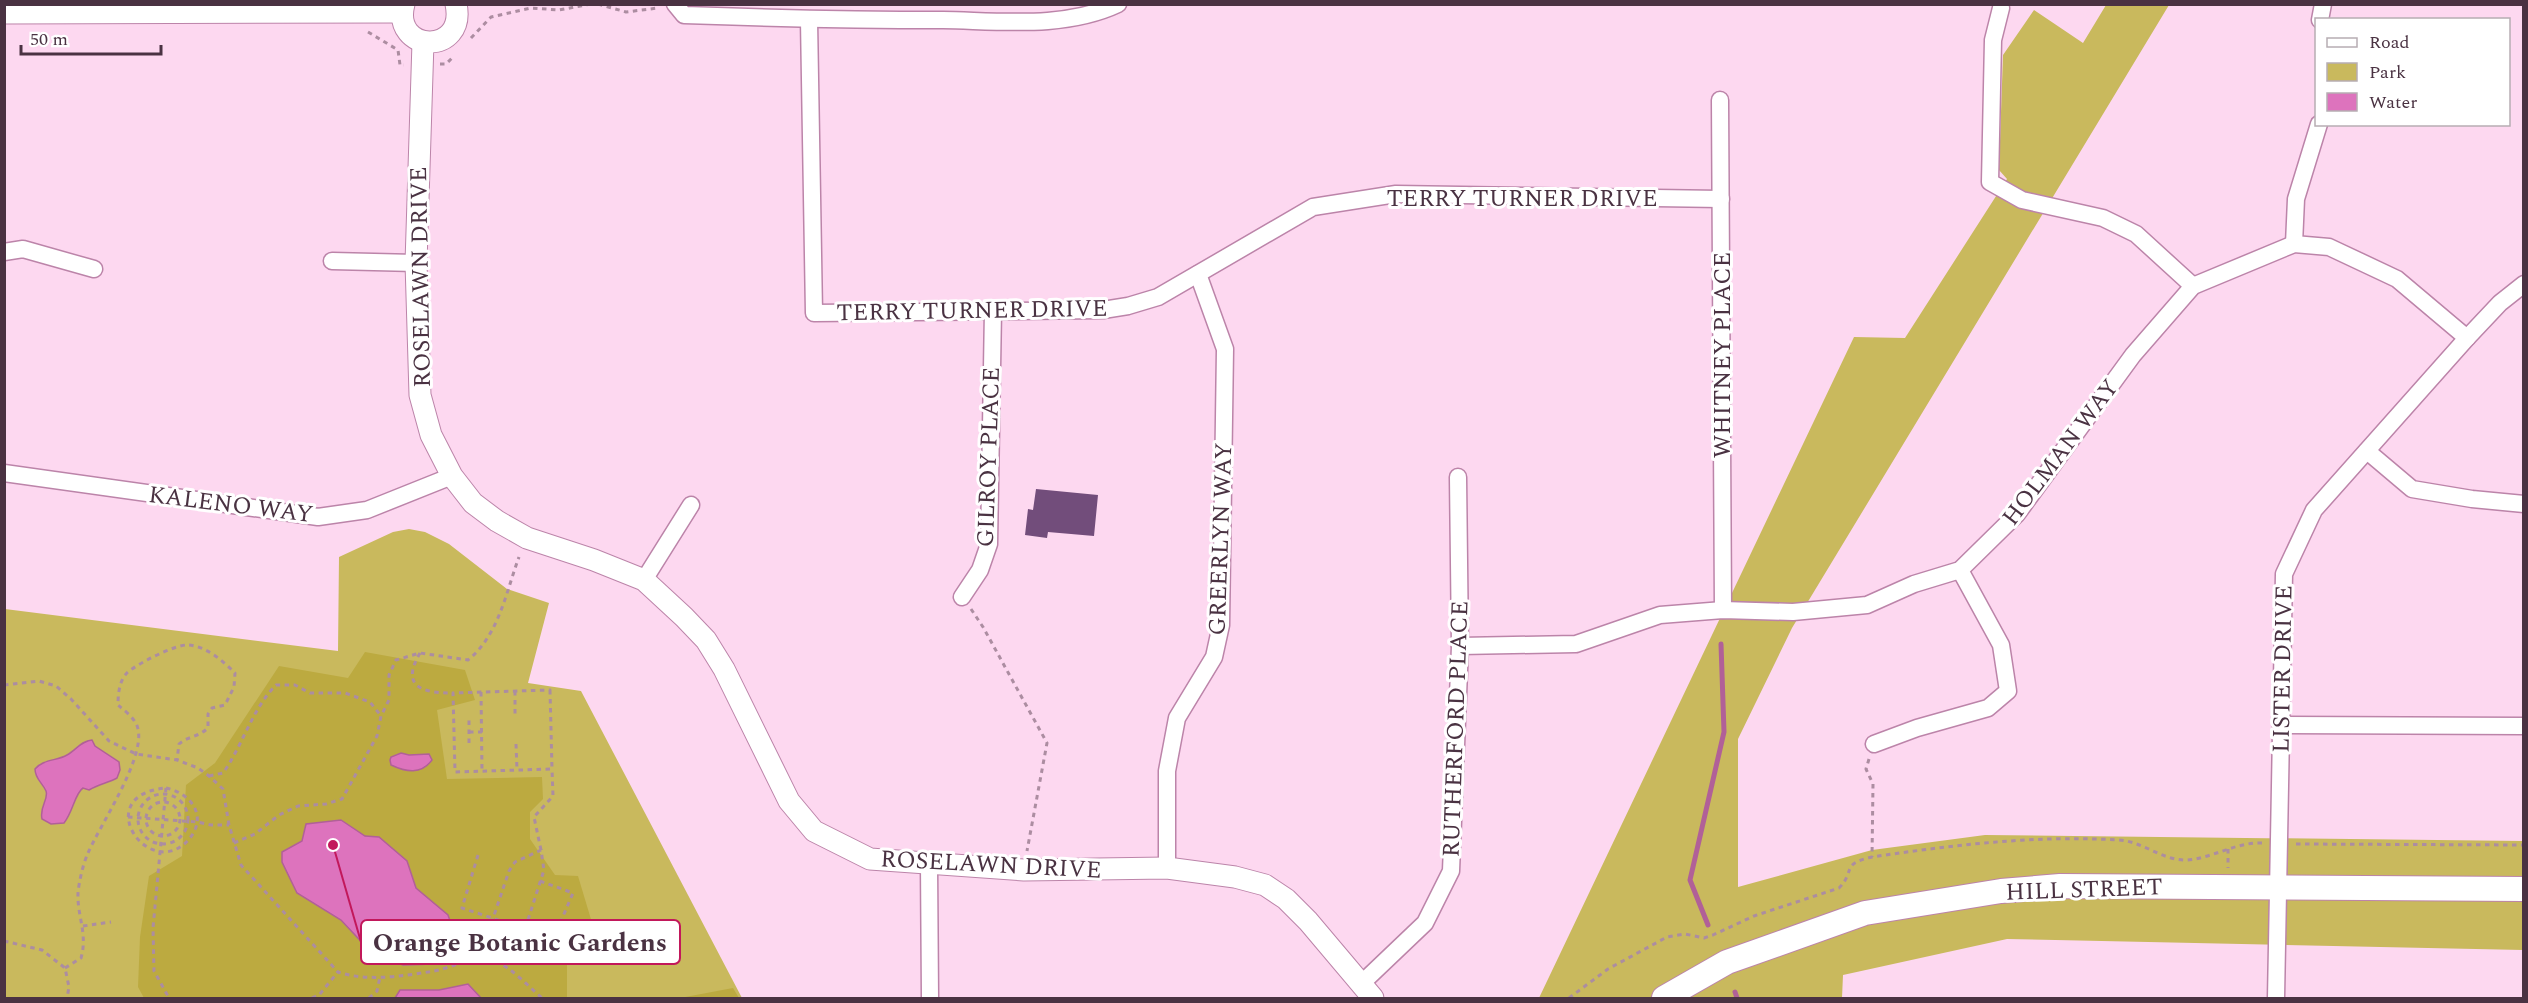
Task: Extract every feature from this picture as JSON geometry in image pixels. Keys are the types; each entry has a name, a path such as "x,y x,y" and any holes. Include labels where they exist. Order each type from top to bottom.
{"main road":[{"name":"HILL STREET","path":"1664,999 1727,962 1865,913 2001,891 2060,886 2523,889"}],"street":[{"path":"4,13 403,8 402,20 410,34 423,42 441,41 450,35 456,26 458,16 456,4"},
{"path":"675,5 684,15 809,20 1063,20 1089,16 1119,4"},
{"path":"2001,8 1993,40 1990,182 2022,200 2103,218 2136,234 2193,286"},
{"name":"TERRY TURNER DRIVE","path":"809,20 814,313 1103,310 1128,306 1158,297 1312,207 1396,194 1721,199"},
{"name":"ROSELAWN DRIVE","path":"423,42 416,263 420,395 431,435 452,476 473,503 526,538 594,560 644,580 706,640 724,669 789,801 814,831 870,859 1024,870 1167,868 1235,877 1265,885 1286,899 1308,921 1367,991"},
{"name":"WHITNEY PLACE","path":"1720,100 1723,610"},
{"path":"2294,244 2296,199 2318,126"},
{"name":"HOLMAN WAY","path":"1460,646 1576,644 1660,615 1723,610 1793,612 1868,605 1914,584 1960,570 2017,514 2133,355 2193,286 2294,244 2329,247 2397,279 2467,338"},
{"path":"4,252 23,249 94,269"},
{"path":"332,261 416,263"},
{"name":"GREERLYN WAY","path":"1167,868 1167,771 1177,718 1214,657 1221,625 1225,349 1198,274"},
{"name":"LISTER DRIVE","path":"2276,999 2284,574 2314,510 2467,338 2500,303 2523,284"},
{"name":"GILROY PLACE","path":"962,597 980,570 989,544 993,310"},
{"path":"2367,451 2412,489 2472,500 2523,504"},
{"name":"KALENO WAY","path":"4,473 318,517 367,510 452,476"},
{"name":"RUTHERFORD PLACE","path":"1367,991 1425,923 1450,871 1460,646 1458,477"},
{"path":"644,580 691,506"},
{"path":"1874,744 1917,728 1988,708 2008,691 2001,645 1960,570"},
{"path":"2280,725 2523,726"},
{"path":"929,864 930,999"}],"path":[{"path":"469,40 491,17 531,8 559,10 591,4"},
{"path":"598,4 626,12 675,5"},
{"path":"421,65 446,64 454,56"},
{"path":"234,843 255,834 279,815 298,806 326,804 342,799 376,736 381,716 389,700 389,675 396,660 420,652 468,660 481,650 493,632 526,538"},
{"path":"962,597 983,627 1047,743 1024,870"},
{"path":"65,968 81,958 85,944 78,894 87,855 116,800 136,754 138,729 131,717 118,705 118,693 125,675 138,664 175,647 189,645 209,652 225,663 235,673 234,687 225,705 212,708 208,714 208,728 198,736 184,739 179,744 177,760"},
{"path":"420,652 413,666 412,678 418,688 430,693 550,690 553,796 534,817 544,870 525,929"},
{"path":"4,685 39,681 56,686 109,741 136,754 177,760 198,768 209,776 223,789 229,825 241,865 338,972 350,976 380,977 435,971 480,957 499,962 542,999"},
{"path":"209,776 223,772 235,757 264,697 276,686 295,685 310,693 345,693 370,702 381,716"},
{"path":"515,691 515,718"},
{"path":"481,692 482,771"},
{"path":"453,693 455,772 552,769"},
{"path":"469,720 469,743"},
{"path":"469,732 482,732"},
{"path":"516,744 517,770"},
{"path":"1872,857 1873,784 1866,769 1874,744"},
{"path":"166,788 153,928 154,971 170,999"},
{"path":"166,788 181,792 188,798 194,806 197,822 195,831 183,846 160,851 144,847 139,842 130,830 128,817 131,805 140,795 166,788"},
{"path":"165,796 181,802 188,814 188,822 178,840 161,843 141,833 137,818 144,803 155,797 165,796"},
{"path":"165,804 175,807 181,821 177,830 162,834 150,830 145,818 154,806 165,804"},
{"path":"128,817 197,822 217,826 229,825"},
{"path":"2279,843 2523,845"},
{"path":"480,957 509,871 515,862 541,849"},
{"path":"478,855 462,908 525,929 565,948"},
{"path":"540,881 573,893 552,942"},
{"path":"83,926 111,922"},
{"path":"4,941 42,950 65,968 69,987 67,999"},
{"path":"312,999 319,995 338,972"},
{"path":"369,999 376,991 380,977"}],"green space":[{"path":"2106,5 2169,5 1792,628 1738,739 1738,887 1872,850 1985,835 2523,841 2523,950 2007,939 1843,975 1842,998 1539,998 1854,337 1905,338 2007,179 1999,170 2003,55 2034,10 2083,43"},
{"path":"409,529 425,532 449,544 507,589 549,603 528,683 581,691 742,998 5,998 5,609 338,651 339,557 393,532"}],"shaded area":[{"path":"365,652 465,670 475,700 437,710 447,779 542,777 543,799 530,812 530,839 555,875 578,876 602,956 567,958 567,998 144,998 138,987 140,937 149,876 182,856 186,785 215,763 279,666 348,678"},
{"path":"733,988 739,998 680,998"}],"water":[{"path":"92,740 95,746 119,762 120,770 117,778 89,790 83,788 80,790 64,823 51,824 42,819 47,794 35,769 42,763 63,757"},
{"path":"401,753 429,754 432,760 423,768 413,771 391,765 391,757"},
{"path":"341,820 365,836 379,837 407,861 416,888 448,915 461,953 434,964 403,965 371,952 341,920 297,893 282,862 282,852 302,841 306,824"},
{"path":"468,984 481,998 395,998 400,990 439,990"}],"building":[{"path":"1036,489 1098,495 1094,536 1048,532 1047,538 1025,535 1028,509 1033,510"}],"waterway":[{"path":"1708,925 1690,880 1724,732 1721,644"},
{"path":"1735,992 1737,998"}],"place":[{"name":"Orange Botanic Gardens","path":"333,845"}]}
